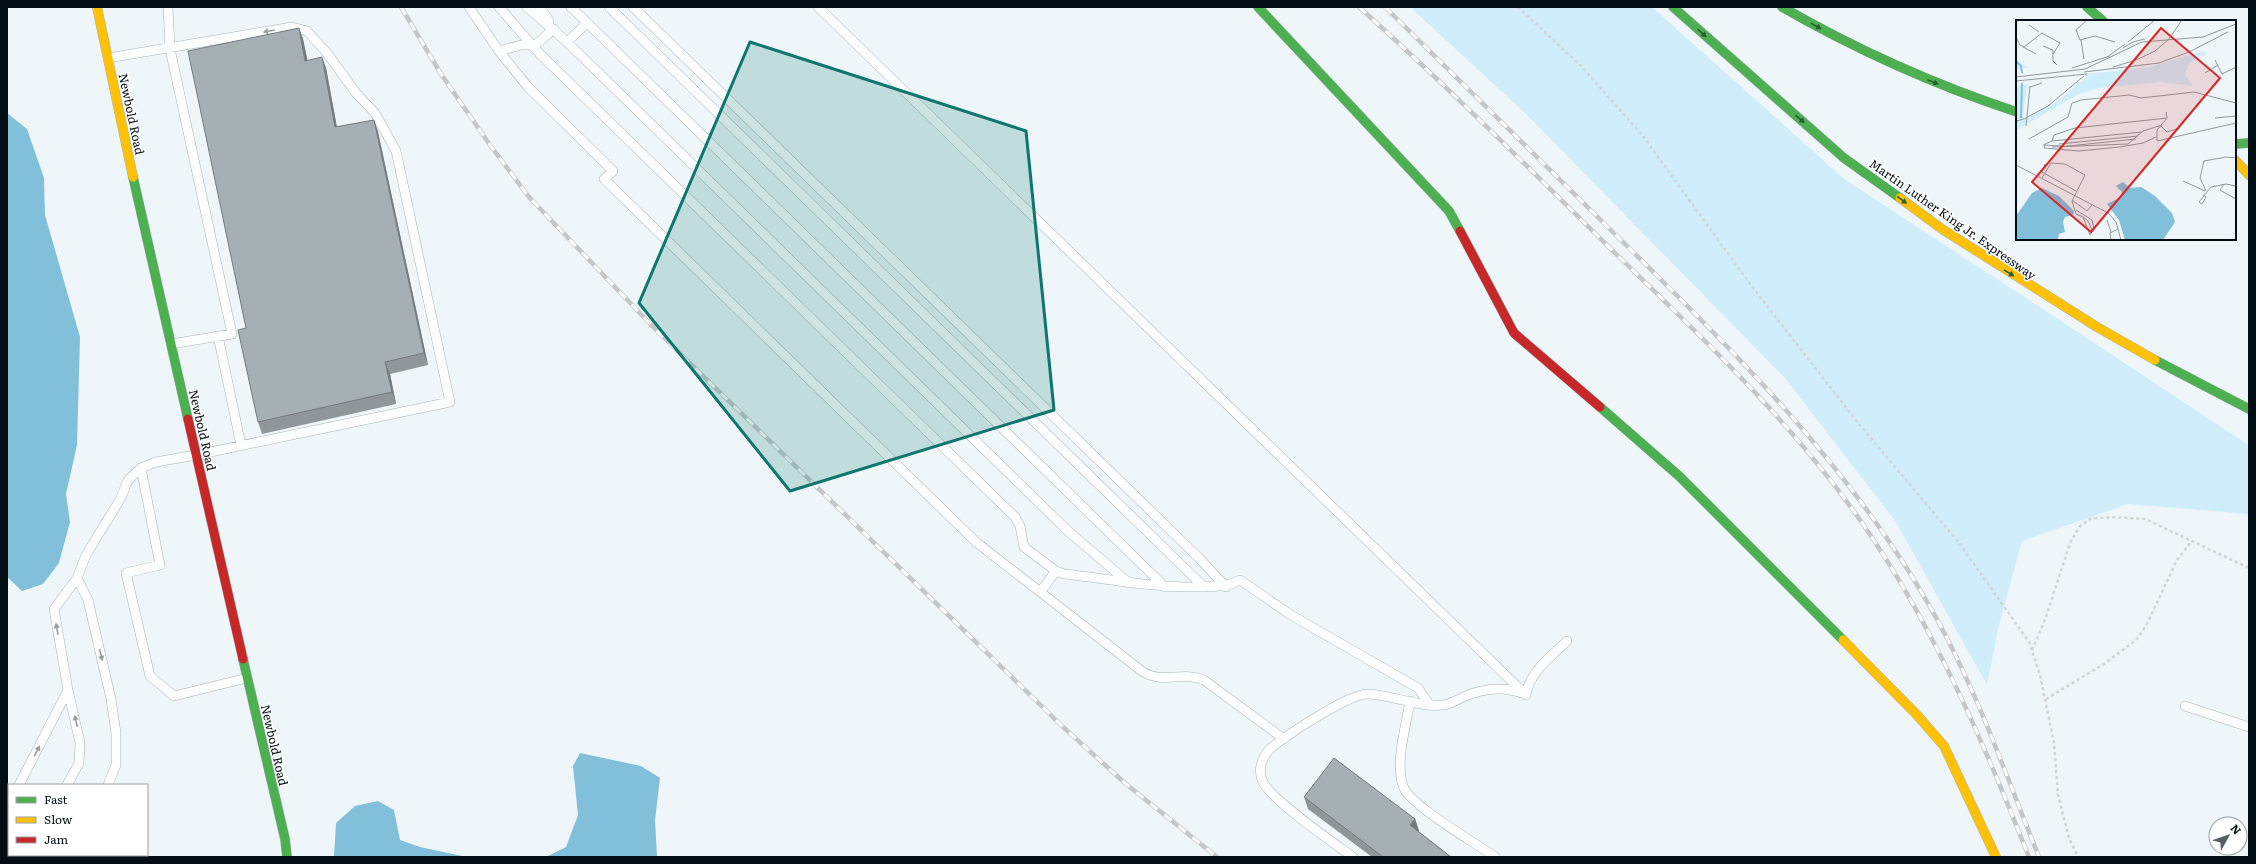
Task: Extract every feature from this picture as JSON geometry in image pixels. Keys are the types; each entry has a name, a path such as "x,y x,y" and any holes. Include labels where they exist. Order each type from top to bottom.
{"main road":[{"name":"Newbold Road","path":"97,7 196,455 285,839 287,857"},
{"path":"1258,7 1449,212 1514,333 1679,476 1917,715 1944,746 1996,857"},
{"path":"1782,7 1851,46 1891,64 1976,99 2016,112"},
{"path":"2087,7 2102,20"},
{"name":"Martin Luther King Jr. Expressway","path":"1674,8 1844,158 1942,229 2097,327 2148,357 2249,409"},
{"path":"2236,144 2249,144"},
{"path":"2236,161 2249,175"}],"lane":[{"path":"168,7 170,49 232,334 171,344"},
{"path":"469,7 499,51 528,87 613,171 604,179 976,542 1149,676 1162,679 1191,676 1204,680 1284,739"},
{"path":"499,7 531,45 1015,517 1020,526 1024,547 1056,571 1165,587 1226,587 1240,580 1291,615 1418,688 1430,704"},
{"path":"527,7 554,29 1069,532 1130,583"},
{"path":"540,7 554,29"},
{"path":"570,7 1165,587"},
{"path":"610,7 1204,587"},
{"path":"633,7 1199,558 1226,587"},
{"path":"818,7 1526,695"},
{"path":"567,42 587,23"},
{"path":"68,784 79,763 80,743 68,690 54,609 77,578 86,555 121,498 128,480 141,468 156,462 450,402 396,151 375,113 356,93 327,53 307,31 292,27 170,49 108,58"},
{"path":"499,51 512,47 539,43 554,29"},
{"path":"218,336 242,445"},
{"path":"141,468 160,565 126,573 150,676 174,696 247,678"},
{"path":"1040,592 1056,571"},
{"path":"77,578 88,600 111,699 116,733 116,765 108,784"},
{"path":"1526,695 1528,683 1534,674 1568,641"},
{"path":"1353,857 1278,800 1264,784 1260,771 1263,758 1271,748 1356,696 1376,694 1430,704 1446,704 1469,694 1490,689 1504,688 1526,695"},
{"path":"20,784 68,690"},
{"path":"1410,701 1402,754 1401,778 1403,787 1411,799 1495,857"},
{"path":"2185,706 2249,727"}],"path":[{"path":"1518,7 1581,66 1643,136 1690,197 1750,284 1858,423 1960,544 2029,642 2046,699 2054,743 2058,795 2070,838 2078,857"},
{"path":"2032,650 2046,617 2070,543 2080,526 2090,519 2111,517 2145,519 2191,542 2249,568"},
{"path":"2046,699 2104,664 2136,640 2146,626 2177,560 2191,542"}],"highlighted area":[{"path":"750,42 1026,131 1054,410 790,491 639,303"}],"shaded area":[{"path":"1410,7 1652,7 1843,178 2249,445 2249,514 2128,504 2022,541 1998,629 1987,685 1896,522 1785,378 1524,112"}],"water":[{"path":"7,113 27,129 44,178 45,215 80,337 77,445 66,494 70,522 59,563 43,584 22,591 7,577"},
{"path":"580,753 641,766 660,778 655,820 657,857 546,857 566,847 578,815 573,766"},
{"path":"378,801 394,810 400,840 420,847 467,857 334,857 336,823 355,806"}],"building":[{"path":"299,28 305,61 322,57 335,127 374,120 424,353 385,362 392,392 258,422 238,330 246,328 188,51"},
{"path":"1334,758 1415,819 1410,825 1451,857 1383,857 1304,797"}],"railway":[{"path":"401,7 441,74 490,145 529,197 656,330 1063,727 1126,784 1217,857"},
{"path":"1359,7 1457,98 1685,321 1752,389 1815,460 1844,497 1871,536 1918,613 1959,692 2029,857"},
{"path":"1385,7 1667,285 1747,367 1785,409 1858,498 1891,544 1940,625 1972,690 2039,857"}],"traffic: fast":[{"path":"1258,7 1449,211 1460,231"},
{"path":"1673,7 1844,158 1900,198"},
{"path":"1782,7 1839,38 1897,66 1986,102 2016,112"},
{"path":"2087,7 2102,20"},
{"path":"2236,144 2249,143"},
{"path":"133,177 188,419"},
{"path":"2155,360 2249,409"},
{"path":"1600,407 1679,476 1843,640"},
{"path":"243,659 285,839 287,857"}],"traffic: slow":[{"path":"97,7 133,177"},
{"path":"2236,161 2249,175"},
{"path":"1900,198 1942,229 2097,327 2155,360"},
{"path":"1843,640 1917,715 1944,746 1996,857"}],"traffic: jam":[{"path":"1460,231 1514,333 1600,407"},
{"path":"188,419 243,659"}]}
